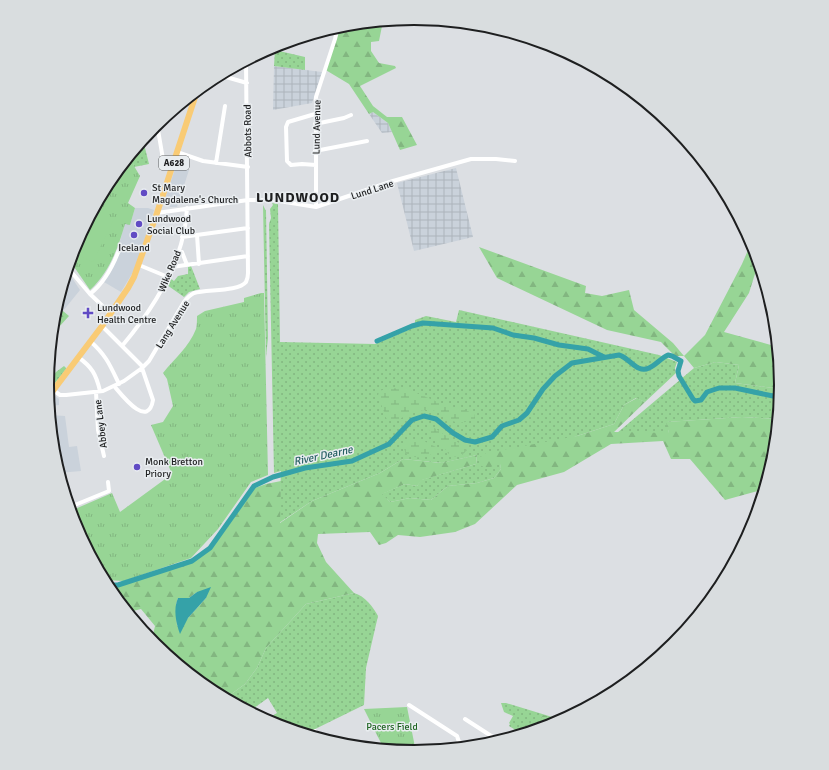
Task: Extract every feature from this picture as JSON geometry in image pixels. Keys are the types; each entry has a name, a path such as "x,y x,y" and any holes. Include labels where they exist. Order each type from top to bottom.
{"highway":[{"name":"A628","path":"54,389 90,342 128,288 139,265 194,100"}],"street":[{"name":"Lund Avenue","path":"316,207 316,97 336,34"},
{"name":"Abbots Road","path":"246,67 248,200"},
{"path":"227,78 247,83"},
{"path":"216,163 225,106"},
{"path":"315,114 289,122 286,127 287,161 291,165 316,165"},
{"path":"315,124 344,118 351,115"},
{"path":"158,132 164,165 172,169"},
{"path":"315,151 366,141"},
{"path":"177,152 203,161 248,167"},
{"name":"Lund Lane","path":"157,213 248,200 274,200 316,207 393,181 472,159 496,159 515,162"},
{"name":"Lang Avenue","path":"54,394 62,395 98,391 119,384 143,368 149,362 184,302 190,295 206,291 242,286 246,282 248,273 248,200"},
{"name":"Wike Road","path":"122,346 142,322 160,294 172,268 182,237 187,219 187,208"},
{"path":"182,237 248,228"},
{"path":"197,235 199,264"},
{"path":"90,294 106,277 116,259 119,250"},
{"path":"182,252 187,265"},
{"path":"172,268 248,256"},
{"path":"139,265 168,277"},
{"path":"73,273 90,294 110,313"},
{"path":"104,328 143,368 153,400 152,405 143,411 136,410 114,386"},
{"path":"90,342 107,358 119,384"},
{"name":"Abbey Lane","path":"78,357 92,369 98,380 98,430 104,456"},
{"path":"75,505 109,491 108,482"},
{"path":"408,705 457,736 459,742"},
{"path":"465,719 491,737"}],"shaded area":[{"path":"274,66 322,72 312,103 273,110"},
{"path":"373,112 388,123 392,132 382,133 369,114"},
{"path":"176,166 189,170 177,207 170,207 166,196"},
{"path":"456,168 473,237 414,251 397,183"},
{"path":"135,208 148,208 154,210 136,267 121,292 104,282 122,249 118,248 125,223 130,225"},
{"path":"71,277 80,290 62,311"},
{"path":"54,395 59,399 59,405 55,405"},
{"path":"56,415 65,416 69,447 77,446 81,471 66,472 61,455"}],"green space":[{"path":"382,27 379,41 371,42 371,51 379,63 395,66 396,68 360,86 373,106 387,117 402,117 417,145 400,150 388,123 373,112 369,114 349,84 324,69 337,33"},
{"path":"280,51 305,57 305,70 274,66 275,53"},
{"path":"145,147 149,164 134,167 133,162"},
{"path":"133,161 140,176 128,203 135,208 130,225 125,224 116,251 108,268 90,290 75,268 82,247 103,205 115,185"},
{"path":"272,203 278,204 280,342 375,344 415,327 415,320 426,316 456,322 459,310 659,355 677,362 675,368 676,373 645,402 636,398 624,405 614,424 500,463 501,469 494,478 477,483 448,486 431,500 410,498 390,502 381,494 405,484 417,486 421,480 476,464 477,455 442,463 403,459 380,473 312,501 279,523 281,471 274,473 269,224 271,218 270,209 273,205"},
{"path":"263,205 266,211 268,338 266,357"},
{"path":"98,214 113,221 93,262 79,256"},
{"path":"479,247 586,286 585,293 602,296 629,290 634,310 673,343 684,356 675,356 661,342 607,330 497,278"},
{"path":"748,250 756,271 749,293 724,332 772,345 774,361 774,387 773,388 735,383 739,365 716,362 694,368 684,356 705,335"},
{"path":"191,266 200,289 189,292 184,297 167,285 170,278 174,281 178,276 188,274 188,267"},
{"path":"264,293 268,475 251,482 218,529 191,558 124,581 112,580 92,544 77,508 112,493 120,512 172,474 151,425 163,422 173,406 167,379 163,373 189,342 196,329 197,316 205,311 244,302 244,298"},
{"path":"62,311 69,316 60,326"},
{"path":"716,362 739,365 735,383 773,388 774,387 773,419 742,417 667,422 669,433 617,433 694,368"},
{"path":"64,366 66,368 54,384 54,374"},
{"path":"390,388 407,389 440,403 474,413 475,419 460,423 454,422 441,413 422,410 394,422 387,420 378,396 379,391"},
{"path":"637,398 645,402 614,432 669,433 666,422 742,417 773,419 768,455 758,491 725,500 690,459 671,459 663,441 611,444 564,472 517,485 475,524 455,532 420,537 398,535 386,543 379,545 370,532 318,534 317,543 326,562 354,593 306,604 266,648 257,668 245,684 230,695 195,671 160,640 153,633 155,626 141,609 135,611 116,587 192,561 211,549 255,488 266,484 281,481 280,523 312,501 380,473 403,459 441,463 477,455 476,464 422,480 417,486 405,484 382,494 390,502 410,498 431,500 448,486 477,483 494,478 501,469 500,464 487,468 479,465 480,457 486,453 577,436 614,424 624,405","holes":["197,592 206,598 188,618 177,626 176,604 178,598 189,598"]},
{"path":"433,427 465,446 467,450 460,457 450,456 443,446 430,434 429,428"},
{"path":"412,439 424,441 436,447 435,452 421,458 406,454 403,446 405,441"},
{"path":"354,593 365,599 378,616 366,668 364,705 313,730 272,716 277,713 268,698 255,708 230,695 245,684 257,668 266,648 306,604"},
{"path":"501,703 506,703 553,717 516,730 509,726 513,716 504,712"},
{"name":"Pacers Field","path":"407,707 415,745 381,743 364,709"},
{"path":"543,715 553,718 544,720 539,723"}],"water":[{"path":"211,587 206,598 188,618 180,634 176,616 176,602 178,598 189,598 197,592"}],"waterway":[{"name":"River Dearne","path":"377,341 412,326 423,323 493,328 513,335 534,338 559,345 588,349 604,357"},
{"name":"River Dearne","path":"115,585 192,561 210,548 254,486 273,477 305,468 352,461 389,444 412,420 424,416 436,419 453,433 465,440 475,442 492,437 502,426 519,420 527,413 543,389 555,376 572,363 619,355 637,367 645,369 652,367 668,355 681,361 678,371 679,376 695,401 701,400 707,392 719,388 735,388 774,395"}],"place":[{"name":"St Mary Magdalene's Church","path":"144,193"},
{"name":"Lundwood Social Club","path":"139,224"},
{"name":"Iceland","path":"134,235"},
{"name":"Lundwood Health Centre","path":"88,313"},
{"name":"Monk Bretton Priory","path":"137,467"}],"district":[{"name":"LUNDWOOD","path":"298,197"}]}
